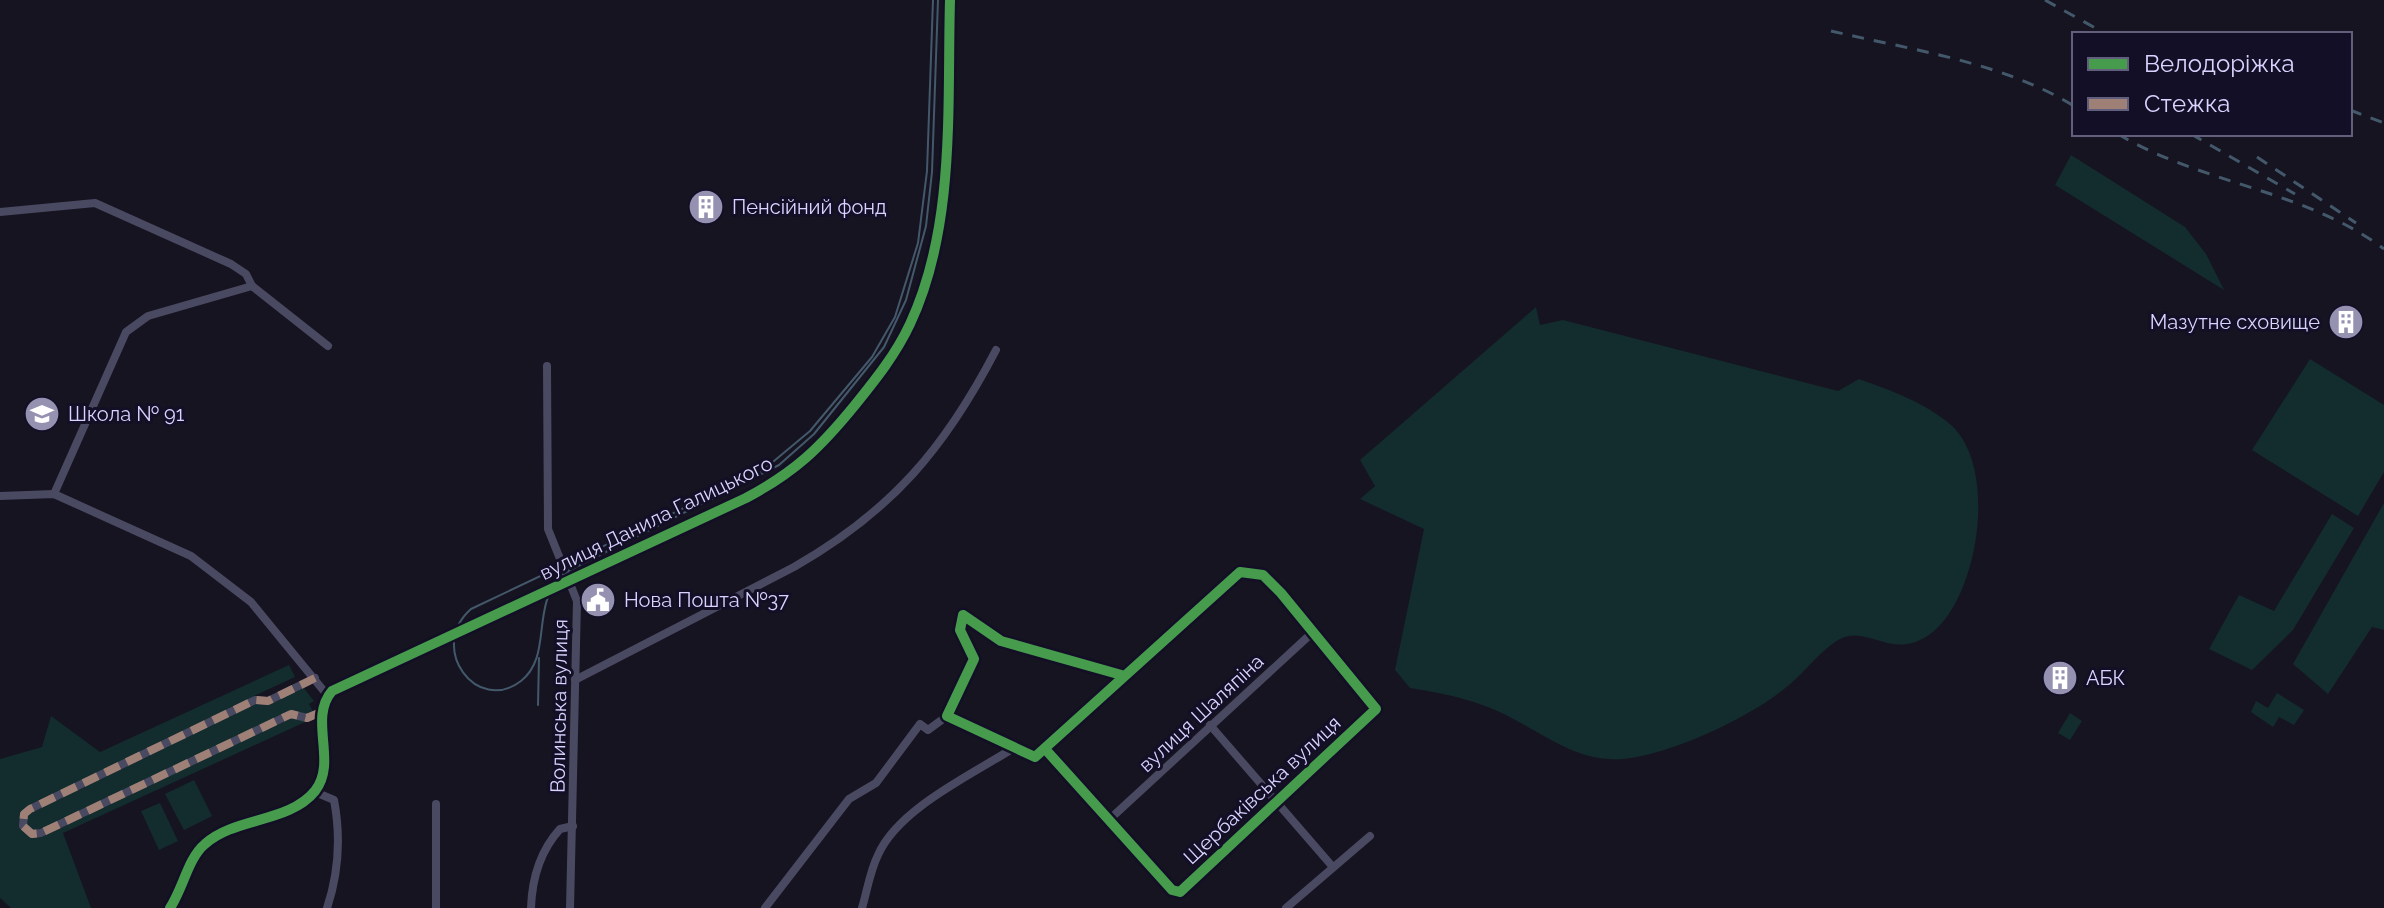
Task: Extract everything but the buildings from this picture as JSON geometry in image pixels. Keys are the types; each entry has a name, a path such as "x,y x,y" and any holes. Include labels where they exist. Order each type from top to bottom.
{"street":[{"name":"вулиця Данила Галицького","path":"328,696 746,498 800,466 820,448 894,354 923,289 943,181 950,0"},
{"path":"0,212 95,203 231,264 246,274 252,286 328,346"},
{"path":"54,494 126,332 148,316 252,286"},
{"path":"575,680 803,562 875,511 935,453 965,410 996,350"},
{"name":"Волинська вулиця","path":"547,366 548,529 577,601 570,908"},
{"path":"0,496 54,494 134,528 206,566 251,602 328,696 321,712 323,761 321,780 315,792 294,805 221,833 206,843 170,908"},
{"path":"947,716 1012,749 1035,757 1240,572 1263,575 1313,632"},
{"path":"765,908 849,799 876,783 920,724 928,730 947,716 974,659 960,630 963,615 1001,641 1125,676"},
{"name":"Щербаківська вулиця","path":"1111,818 1172,890 1180,892 1376,709 1313,632"},
{"name":"вулиця Шаляпіна","path":"1111,818 1313,632"},
{"path":"315,678 268,701 255,700 30,809 22,818 23,826 32,834 41,833 291,714 307,718 321,712"},
{"path":"1210,725 1332,866"},
{"path":"862,908 877,855 892,831 910,815 1012,749"},
{"path":"1046,750 1111,818"},
{"path":"315,792 334,800 340,830 335,883 327,908"},
{"path":"436,804 436,908"},
{"path":"531,908 531,890 542,853 560,829 573,826"},
{"path":"1286,908 1370,836"}],"green space":[{"path":"2071,155 2185,227 2206,254 2224,290 2055,185"},
{"path":"1536,307 1540,325 1563,320 1838,391 1859,379 1907,398 1941,417 1966,444 1978,499 1972,560 1950,613 1934,631 1906,644 1860,636 1838,640 1774,697 1736,720 1670,748 1631,758 1586,755 1480,704 1410,688 1395,670 1424,529 1360,499 1375,486 1360,460"},
{"path":"2310,359 2384,405 2384,472 2358,516 2252,450"},
{"path":"2384,503 2384,630 2372,627 2328,694 2293,664"},
{"path":"2332,514 2354,528 2293,630 2252,670 2209,649 2239,595 2274,611"},
{"path":"289,665 295,677 254,696 268,701 303,687 314,701 309,704 316,717 63,833 91,908 11,908 0,898 0,759 42,747 51,716 100,752"},
{"path":"2277,693 2304,710 2294,725 2279,717 2273,727 2251,712 2256,701 2268,708"},
{"path":"2070,713 2082,721 2070,740 2058,733"},
{"path":"194,780 212,816 184,830 165,794"},
{"path":"160,803 178,841 159,850 141,811"}],"tram line":[{"path":"933,0 927,171 918,243 895,317 872,357 810,431 762,471 471,609 459,625 454,641 456,658 463,672 474,683 488,690 504,689 521,681 531,671 540,645 547,601 552,587 562,574 779,465 814,434 884,347 906,300 926,226 932,172 938,0"},
{"path":"538,705 539,658"}],"railway":[{"path":"2045,0 2102,32"},
{"path":"1831,31 1987,68 2017,78 2072,105"},
{"path":"2352,111 2384,123"},
{"path":"2122,136 2184,165 2321,213 2354,229 2384,249"},
{"path":"2194,136 2295,194"},
{"path":"2257,157 2356,223"}],"marked path":[{"path":"315,678 268,701 255,700 30,809 24,814 23,826 32,834 41,833 291,714 307,718 321,712"}],"cycle path":[{"path":"170,908 194,857 205,844 231,829 291,809 315,791 324,767 322,714 332,691 746,498 793,468 842,420 892,356 910,324 925,286 935,247 946,165 950,0"},
{"path":"1046,750 1172,890 1180,892 1376,709 1281,593 1263,575 1240,572 1035,757 947,716 974,659 960,630 963,615 1001,641 1125,676"}],"place":[{"name":"Пенсійний фонд","path":"706,207"},
{"name":"Мазутне сховище","path":"2346,322"},
{"name":"Школа № 91","path":"42,414"},
{"name":"Нова Пошта №37","path":"598,600"},
{"name":"АБК","path":"2060,678"}]}
